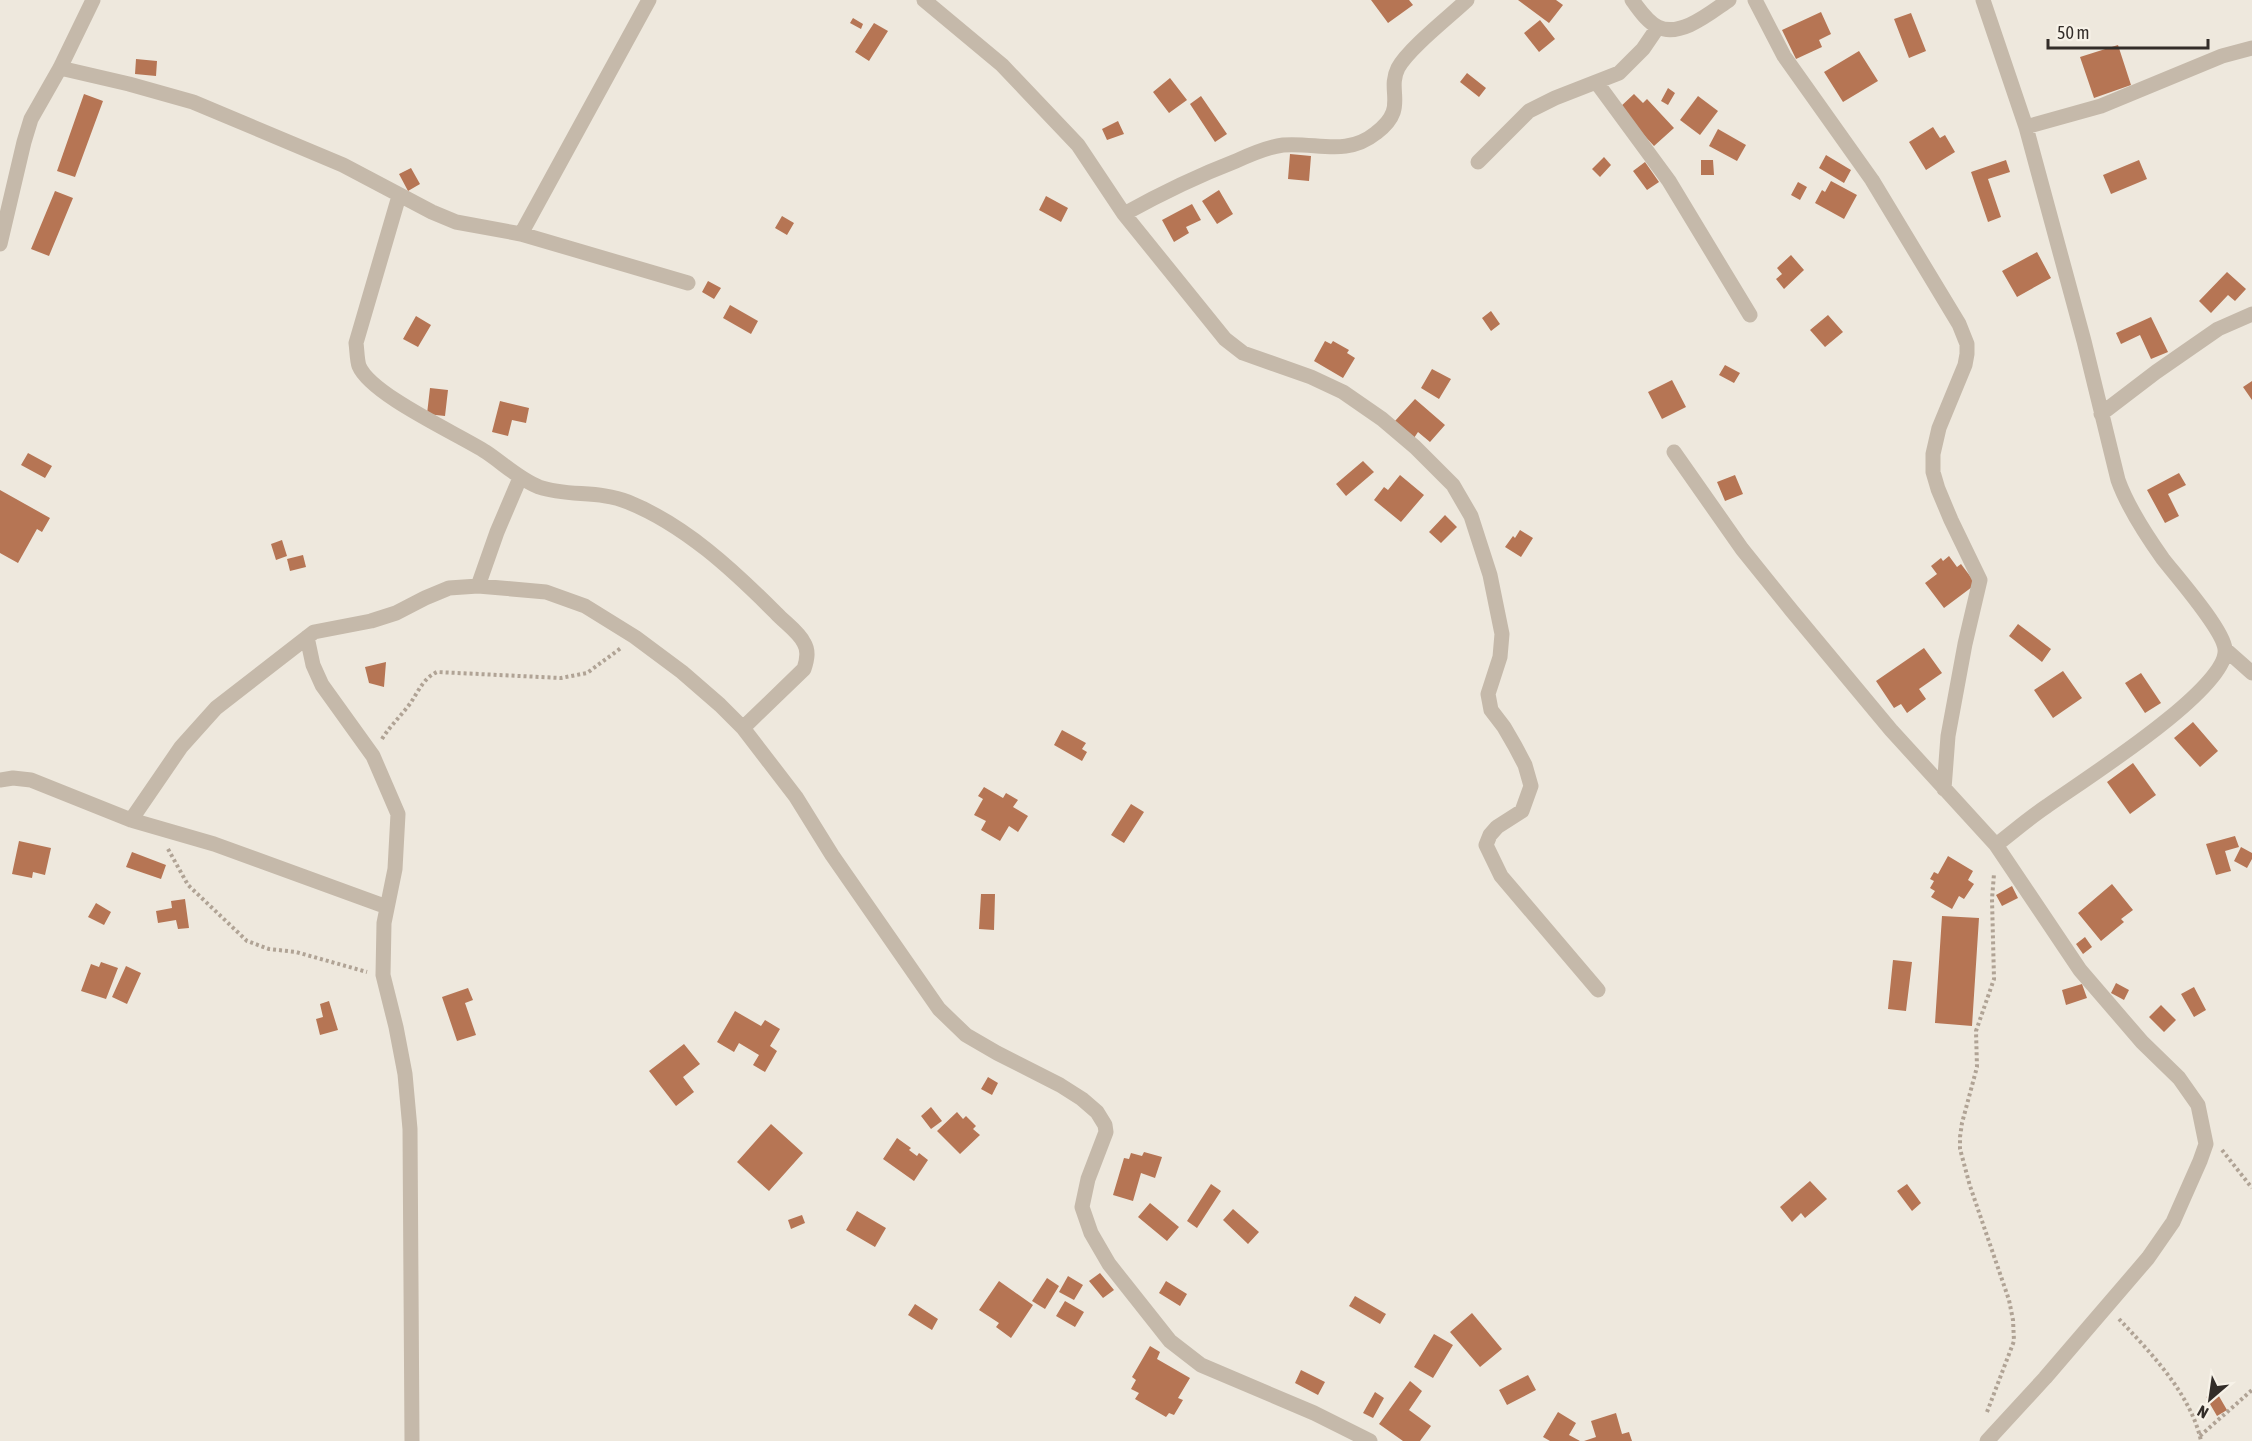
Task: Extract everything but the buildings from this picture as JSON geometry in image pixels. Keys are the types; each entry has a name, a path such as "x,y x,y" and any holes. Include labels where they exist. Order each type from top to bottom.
{"street":[{"path":"0,244 32,119 93,0"},
{"path":"521,234 649,0"},
{"path":"924,0 1002,65 1078,145 1124,214 1225,339 1243,353 1311,377 1343,392 1383,419 1453,485 1471,516 1480,540 1502,634 1500,657 1488,694 1491,710 1515,746 1525,765 1531,786 1522,811 1497,827 1490,835 1486,845 1501,876 1598,990"},
{"path":"1124,214 1173,188 1262,150 1281,145 1310,144 1346,148 1374,135 1388,123 1392,114 1396,102 1395,77 1398,68 1416,47 1467,0"},
{"path":"1632,0 1649,21 1658,27 1671,30 1681,29 1729,0"},
{"path":"1755,0 1784,56 1872,180 1959,324 1967,344 1965,365 1939,428 1933,454 1933,472 1938,489 1980,580 1965,644 1948,736 1944,789"},
{"path":"1983,0 2026,127 2084,341 2118,480 2126,501 2163,558 2212,625 2225,649 2252,673"},
{"path":"1478,162 1529,111 1555,98 1619,73 1630,64 1658,27"},
{"path":"2026,127 2101,106 2222,56 2252,48"},
{"path":"60,68 193,102 343,165 399,196 456,222 521,234 688,283"},
{"path":"1597,82 1669,181 1750,315"},
{"path":"399,196 356,343 359,366 376,385 404,405 486,452 520,478 554,491 601,494 626,501 651,512 690,537 739,576 804,642 808,658 804,669 743,728"},
{"path":"2101,414 2218,329 2252,314"},
{"path":"1674,452 1742,549 1891,730 1996,845 2080,970 2142,1042 2180,1078 2198,1105 2206,1144 2173,1222 2148,1258 2045,1378 1987,1441"},
{"path":"478,586 496,532 520,478"},
{"path":"132,820 181,747 216,708 314,632 371,621 449,588 478,586 546,592 585,606 635,637 682,672 743,728 796,797 832,855 939,1009 966,1035 1060,1084 1097,1112 1105,1125 1106,1132 1088,1179 1083,1207 1091,1233 1109,1264 1170,1341 1201,1365 1314,1413 1370,1441"},
{"path":"307,637 313,665 322,685 373,756 398,814 395,869 384,923 382,975 396,1027 405,1074 410,1129 412,1441"},
{"path":"1996,845 2046,806 2145,739 2215,674 2223,661 2225,649"},
{"path":"0,780 13,778 31,780 132,820 214,844 387,907"}],"path":[{"path":"373,756 391,725 431,675 444,672 561,678 579,676 597,667 635,637"},
{"path":"159,828 179,873 188,885 247,942 269,949 296,952 382,975"},
{"path":"1984,1420 2010,1358 2014,1341 2013,1320 2009,1300 1970,1186 1960,1149 1960,1137 1977,1067 1976,1031 1994,980 1992,899 1996,845"},
{"path":"2203,1126 2252,1188"},
{"path":"2106,1305 2150,1351 2182,1395 2201,1438 2252,1390"}]}
